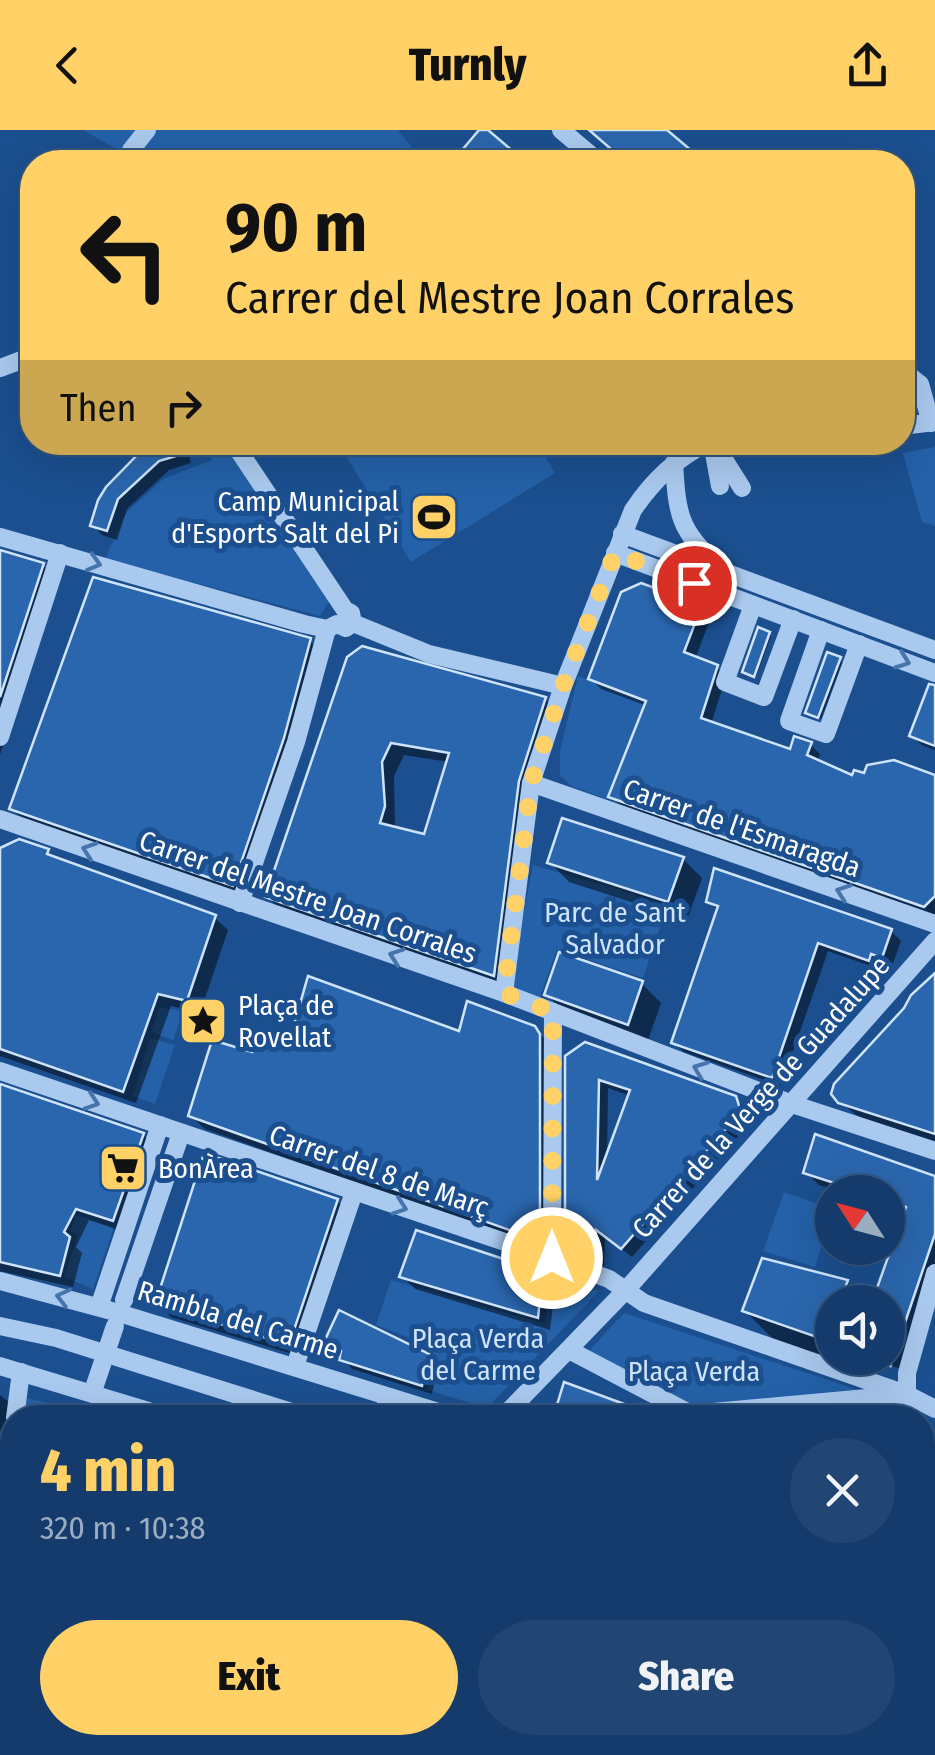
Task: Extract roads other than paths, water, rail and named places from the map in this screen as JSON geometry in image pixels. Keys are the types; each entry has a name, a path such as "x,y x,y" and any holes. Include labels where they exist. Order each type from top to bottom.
{"street":[{"path":"131,150 147,130"},
{"path":"561,130 585,150"},
{"path":"915,380 920,384 933,422"},
{"path":"241,455 340,621"},
{"path":"504,993 531,783 563,686 622,534 646,491 674,462 687,455"},
{"path":"714,455 720,486"},
{"path":"720,455 742,488"},
{"path":"674,462 678,513 685,530 698,548 729,574"},
{"path":"622,534 935,650"},
{"path":"0,537 340,621 429,654 563,686"},
{"path":"0,737 60,552"},
{"path":"615,553 935,672"},
{"path":"754,605 725,682 764,696 793,620"},
{"path":"240,902 340,621"},
{"path":"821,630 789,720 826,734 859,644"},
{"name":"Carrer de l'Esmaragda","path":"531,783 935,924"},
{"name":"Carrer del Mestre Joan Corrales","path":"0,819 504,993 792,1104 935,1151"},
{"name":"Carrer de la Verge de Guadalupe","path":"515,1405 626,1290 935,941"},
{"path":"552,1258 553,1012"},
{"name":"Carrer del 8 de Març","path":"0,1070 552,1258 610,1279 644,1303 906,1394 927,1405"},
{"path":"99,1307 160,1125"},
{"path":"124,1300 178,1139"},
{"path":"295,1366 354,1192"},
{"path":"906,1405 911,1353 935,1273"},
{"name":"Rambla del Carme","path":"0,1281 99,1307 417,1405"},
{"path":"0,1326 269,1405"},
{"name":"Rambla del Carme","path":"95,1385 115,1326"},
{"path":"570,1350 673,1405"},
{"path":"0,1366 129,1405"},
{"path":"17,1405 21,1372"},
{"path":"787,1405 906,1394"}],"place":[{"name":"Camp Municipal d'Esports Salt del Pi","path":"434,517"},
{"name":"Plaça de Rovellat","path":"203,1021"},
{"name":"BonÀrea","path":"123,1168"}],"park label":[{"name":"Parc de Sant Salvador","path":"615,928"},
{"name":"Plaça Verda del Carme","path":"478,1354"},
{"name":"Plaça Verda","path":"694,1371"}]}
